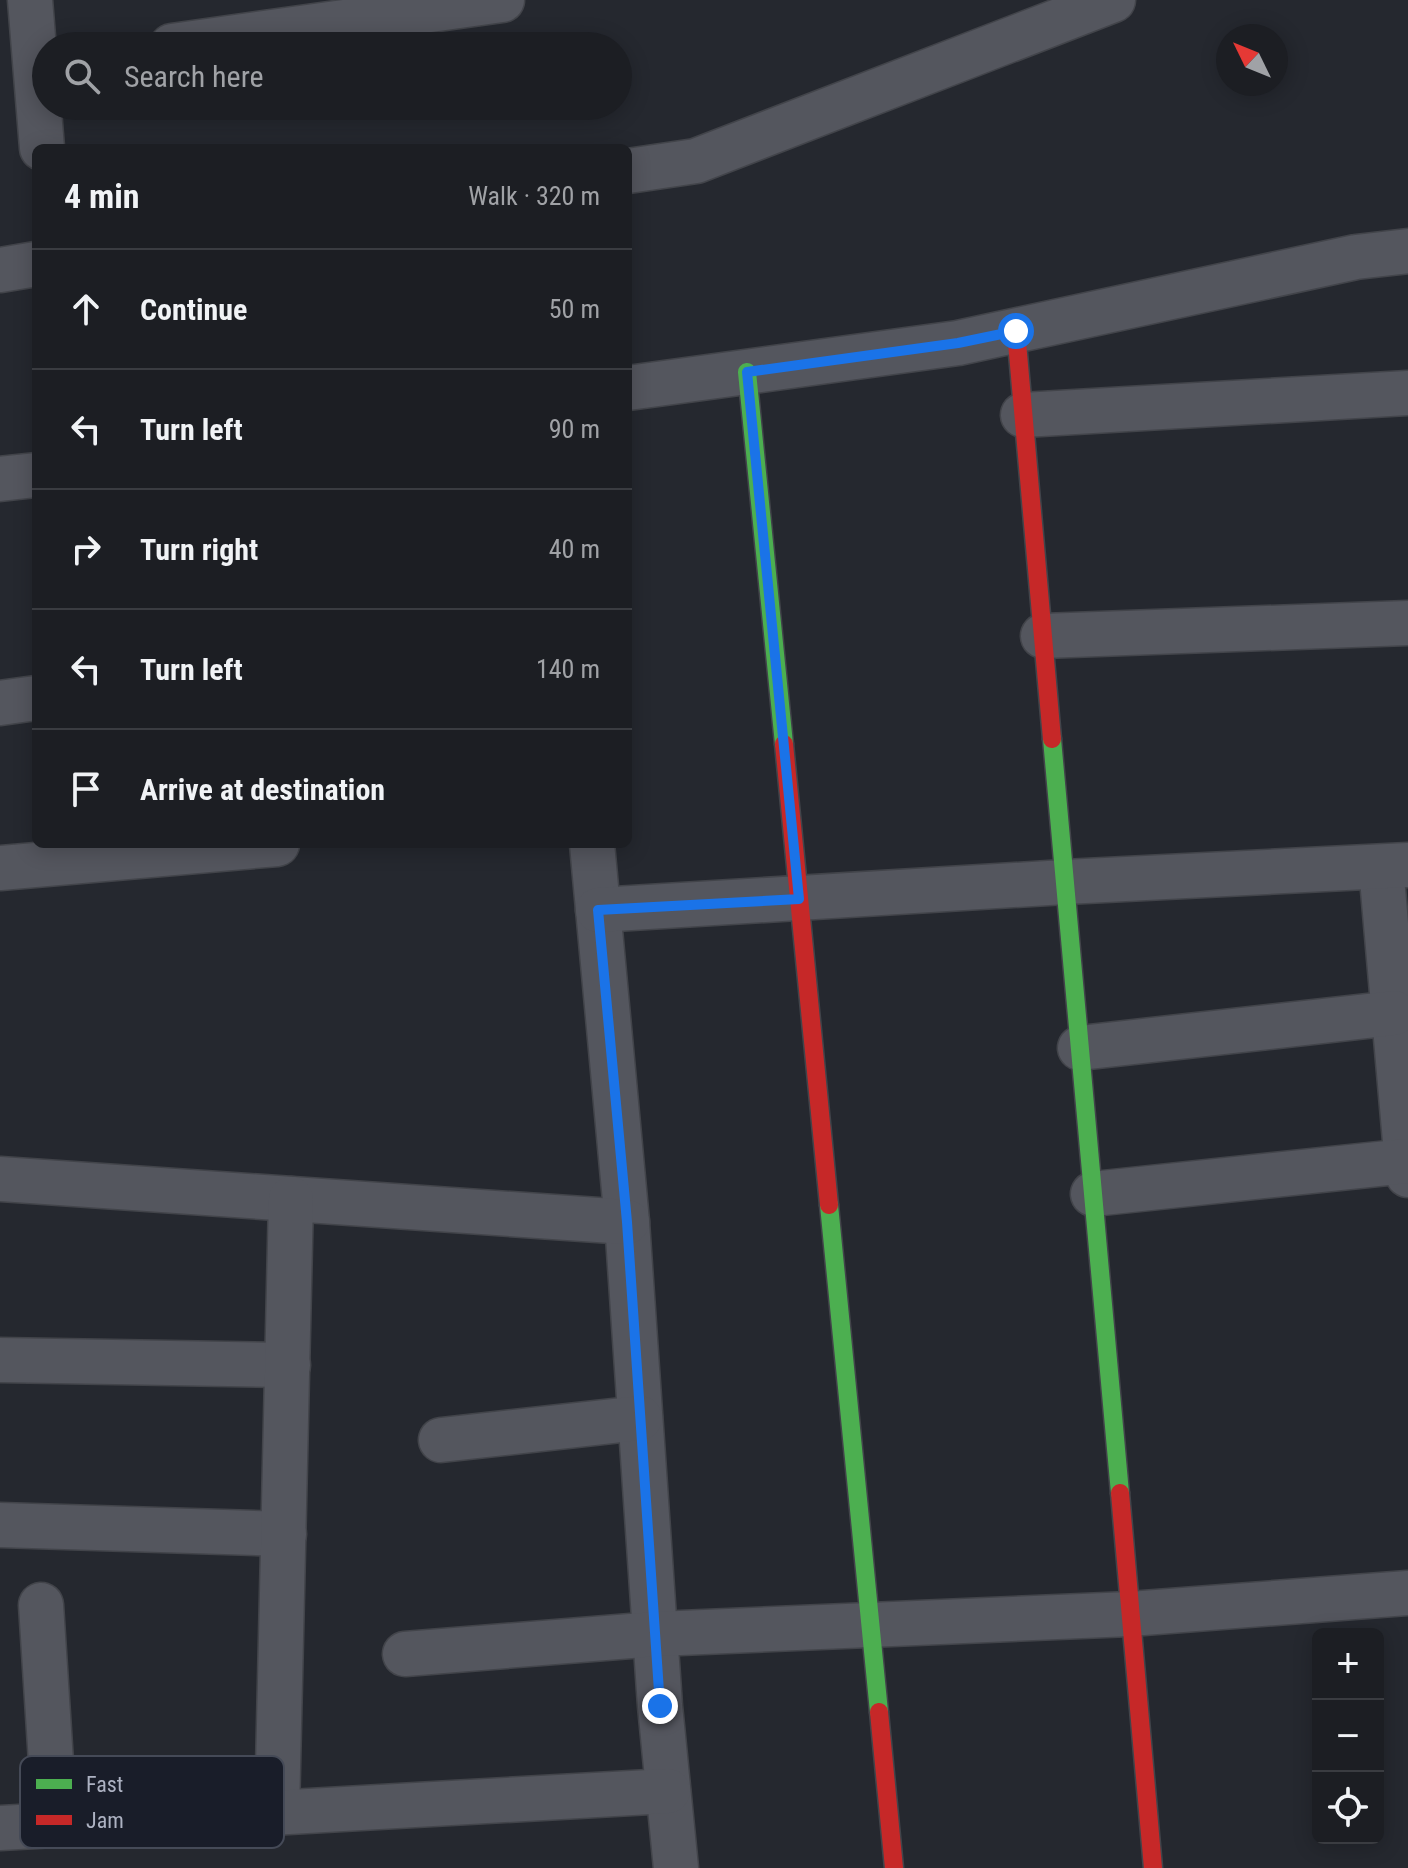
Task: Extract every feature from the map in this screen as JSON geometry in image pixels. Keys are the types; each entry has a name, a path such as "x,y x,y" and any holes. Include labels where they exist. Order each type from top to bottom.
{"street":[{"path":"30,0 27,66 32,93"},
{"path":"272,32 502,0"},
{"path":"632,170 696,161 1113,0"},
{"path":"37,120 41,144"},
{"path":"632,387 958,343 1356,257 1408,251"},
{"path":"0,270 32,265"},
{"path":"1016,331 1153,1868"},
{"path":"747,372 894,1868"},
{"path":"1023,415 1408,393"},
{"path":"0,479 32,475"},
{"path":"1043,636 1408,623"},
{"path":"0,703 32,699"},
{"path":"0,868 231,848"},
{"path":"592,848 627,1222 676,1868"},
{"path":"598,910 1394,866 1394,1013 1407,1168 1093,1194"},
{"path":"1080,1048 1394,1013"},
{"path":"0,1179 627,1222"},
{"path":"278,1756 291,1199"},
{"path":"0,1360 288,1365"},
{"path":"441,1440 640,1418"},
{"path":"0,1525 284,1534"},
{"path":"405,1654 656,1634 1130,1614 1408,1593"},
{"path":"41,1605 51,1756"},
{"path":"284,1812 668,1791"},
{"path":"0,1828 20,1827"}],"traffic: fast":[{"path":"747,372 784,744"},
{"path":"1052,739 1120,1493"},
{"path":"829,1205 879,1712"}],"traffic: jam":[{"path":"1016,331 1052,739"},
{"path":"784,744 829,1205"},
{"path":"1120,1493 1153,1868"},
{"path":"879,1712 894,1868"}],"route":[{"path":"660,1706 627,1222 598,910 799,899 747,372 958,343 1016,331"}]}
